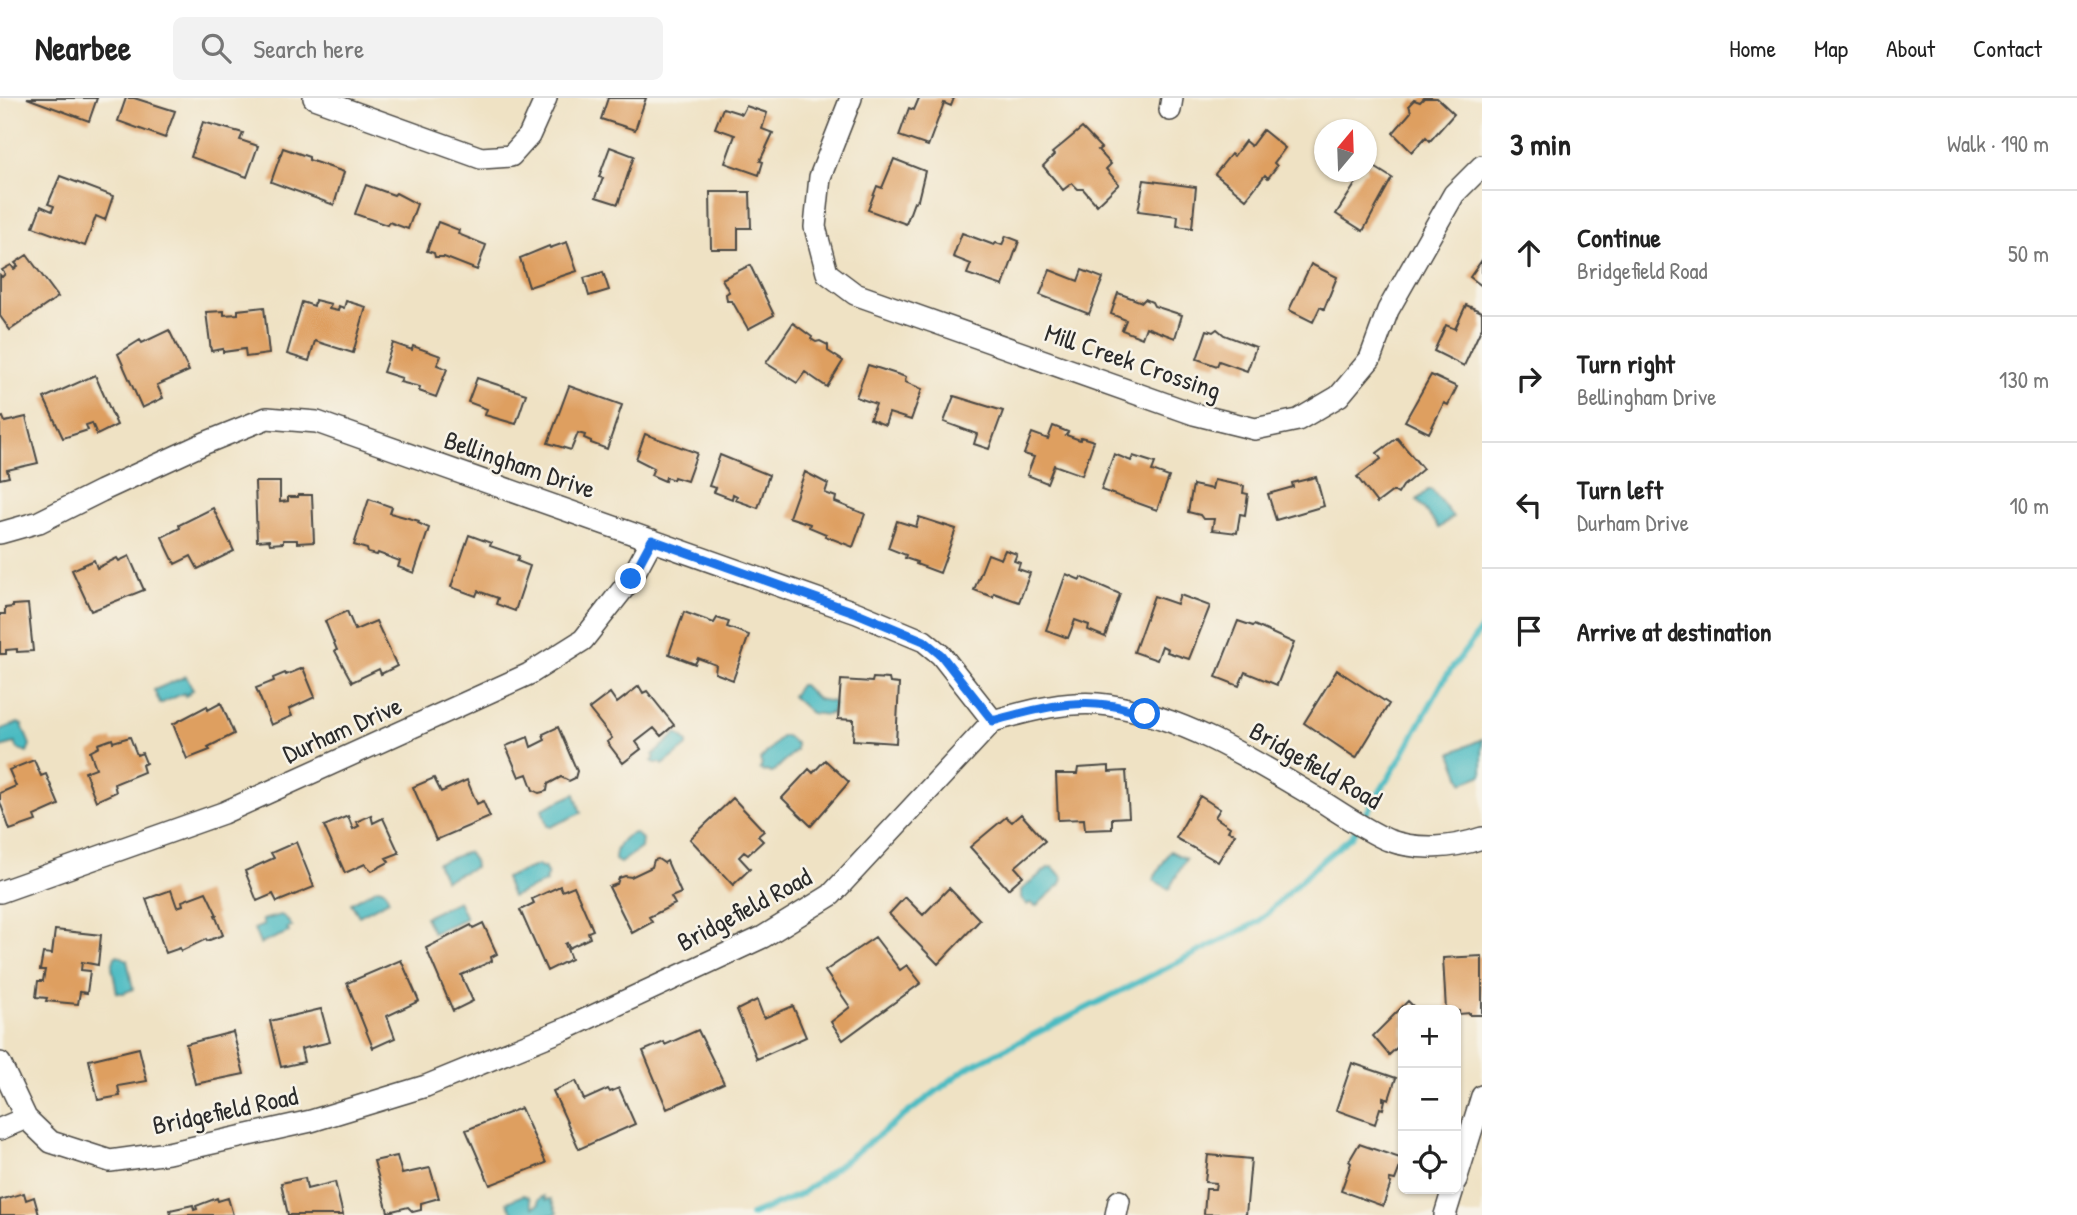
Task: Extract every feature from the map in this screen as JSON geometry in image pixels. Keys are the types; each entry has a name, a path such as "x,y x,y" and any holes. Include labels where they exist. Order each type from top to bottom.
{"street":[{"path":"314,98 481,158 512,156 530,136 546,98"},
{"name":"Mill Creek Crossing","path":"851,98 820,177 815,227 827,273 855,294 1194,414 1255,429 1298,420 1339,396 1370,359 1388,310 1454,194 1482,166"},
{"name":"Bellingham Drive","path":"0,533 39,522 205,443 267,418 317,422 857,613 924,641 957,673 993,721"},
{"name":"Durham Drive","path":"0,892 223,813 529,674 583,640 631,579 652,540"},
{"name":"Bridgefield Road","path":"0,1063 26,1118 51,1142 110,1161 168,1153 310,1121 413,1090 552,1034 763,937 831,895 993,721 1028,711 1068,705 1106,704 1145,714 1220,741 1388,840 1422,847 1443,847 1482,838"},
{"path":"1461,1164 1482,1096"},
{"path":"0,1129 26,1118"},
{"path":"1445,1215 1451,1194"}],"water":[{"path":"1428,490 1432,490 1453,517 1439,528 1417,500"},
{"path":"186,676 193,690 185,696 184,693 160,704 154,690"},
{"path":"800,685 817,699 834,702 832,714 811,713 792,696"},
{"path":"18,723 22,725 30,745 27,752 18,749 15,743 0,747 0,730"},
{"path":"677,733 687,742 687,746 663,765 652,761 655,758 653,755"},
{"path":"782,736 796,744 796,750 772,773 764,772 760,769 760,760"},
{"path":"1482,739 1482,775 1463,783 1451,753"},
{"path":"575,794 581,813 547,826 542,809"},
{"path":"635,833 642,839 641,848 620,863 615,860 620,844"},
{"path":"1170,851 1186,859 1169,889 1153,880"},
{"path":"468,852 475,867 445,880 437,863"},
{"path":"538,865 544,867 548,876 545,878 546,882 512,897 505,878"},
{"path":"1053,867 1063,878 1061,884 1036,906 1030,903 1027,905 1021,898 1021,890 1048,868"},
{"path":"378,888 385,890 389,900 359,916 351,903"},
{"path":"458,901 466,918 433,933 425,917"},
{"path":"281,915 292,927 287,928 289,932 260,944 254,929 264,925 262,920"},
{"path":"118,955 127,960 133,989 124,993 117,993 112,966"},
{"path":"523,1195 529,1197 533,1207 539,1204 538,1200 544,1196 546,1200 551,1199 557,1213 514,1215 507,1202"}],"building":[{"path":"27,98 97,98 89,121"},
{"path":"126,98 175,111 165,138 118,121"},
{"path":"608,98 646,98 635,130 601,119"},
{"path":"919,98 954,98 951,106 944,103 928,146 899,136 909,108 914,110"},
{"path":"1424,98 1437,98 1454,114 1430,141 1426,137 1412,152 1393,133 1411,112 1409,105 1414,100 1420,102"},
{"path":"746,106 767,113 762,129 773,133 760,161 763,162 759,175 725,163 735,135 715,128 723,108 742,114"},
{"path":"203,122 243,133 240,140 258,146 247,177 191,157"},
{"path":"1082,128 1101,148 1098,150 1111,164 1106,169 1119,184 1097,205 1083,189 1078,189 1072,183 1063,190 1043,166 1054,155 1052,153"},
{"path":"1263,130 1285,148 1274,163 1277,166 1268,178 1265,175 1246,199 1215,174 1245,141 1251,146"},
{"path":"610,147 634,156 618,204 596,197 603,178 599,177"},
{"path":"283,148 344,172 334,205 271,182"},
{"path":"894,159 925,171 918,200 914,202 906,224 868,210 877,186 882,188"},
{"path":"1377,169 1392,178 1363,231 1336,214 1357,182 1377,182"},
{"path":"60,176 113,196 105,220 96,216 85,246 33,227 41,206 52,211 54,206 48,204"},
{"path":"1144,180 1196,187 1192,228 1177,226 1178,216 1138,211"},
{"path":"366,185 394,195 396,193 417,204 408,229 355,214"},
{"path":"710,192 750,192 751,228 738,228 738,249 711,249"},
{"path":"438,222 459,230 458,234 486,245 477,270 444,257 435,257 434,253 427,251"},
{"path":"962,233 994,245 1002,245 1006,236 1019,241 1003,286 967,274 971,264 953,257"},
{"path":"567,242 577,271 529,287 520,258"},
{"path":"27,255 58,297 10,330 0,316 0,275 2,277 5,274 2,270 11,265 14,269 18,266 15,263"},
{"path":"1482,260 1482,286 1470,277"},
{"path":"1311,264 1337,277 1324,309 1320,307 1313,322 1289,310"},
{"path":"750,265 774,315 748,329 732,301 727,301 726,294 729,292 722,279"},
{"path":"1050,270 1078,281 1082,270 1103,278 1089,314 1040,295"},
{"path":"603,272 609,290 589,296 584,278"},
{"path":"1118,293 1142,302 1145,299 1154,306 1182,315 1175,338 1146,327 1142,338 1122,330 1126,320 1111,314"},
{"path":"315,300 331,304 329,309 338,311 339,306 344,308 346,301 366,307 353,353 315,341 309,361 287,354 302,302 314,306"},
{"path":"1466,305 1482,312 1482,327 1464,366 1434,351 1446,325 1455,329"},
{"path":"264,307 269,354 246,357 245,349 211,351 206,312 224,311 224,315 238,314 238,310"},
{"path":"793,323 812,337 811,339 828,345 828,351 843,361 827,387 805,372 797,383 766,363"},
{"path":"1217,329 1224,335 1256,347 1247,371 1219,361 1217,366 1197,359 1207,330 1213,332"},
{"path":"169,330 189,371 157,385 163,398 142,408 118,354 140,340 142,343"},
{"path":"393,343 412,350 413,346 441,356 437,365 447,369 436,397 419,391 420,387 400,382 402,378 383,372"},
{"path":"868,365 906,377 905,382 922,389 911,420 889,413 885,425 870,419 876,404 856,397"},
{"path":"95,375 117,425 97,435 92,423 86,425 88,430 63,438 44,398"},
{"path":"1431,375 1457,387 1448,405 1444,403 1429,433 1405,421"},
{"path":"477,378 526,394 516,424 485,415 487,409 468,402"},
{"path":"569,386 622,405 607,449 591,443 584,438 585,435 578,433 571,450 548,443"},
{"path":"954,396 1003,411 989,449 974,444 977,434 944,422"},
{"path":"3,417 5,422 26,417 38,463 7,470 9,477 0,479 0,418"},
{"path":"1053,426 1068,432 1066,435 1094,441 1082,475 1054,465 1047,483 1027,475 1034,457 1024,454 1032,433 1048,439"},
{"path":"645,434 697,453 687,481 666,477 665,481 651,475 654,468 636,459"},
{"path":"1397,438 1423,469 1403,486 1398,494 1393,491 1377,503 1357,477 1381,459 1377,453"},
{"path":"1114,454 1131,461 1133,456 1155,463 1152,471 1169,477 1157,510 1101,490"},
{"path":"720,455 769,475 758,508 735,500 737,496 733,494 732,499 714,492 716,488 709,486"},
{"path":"805,472 828,484 825,493 836,497 835,502 865,514 853,547 825,536 826,534 809,527 810,524 789,517"},
{"path":"1316,477 1324,506 1276,520 1268,494 1293,487 1292,483"},
{"path":"1214,480 1244,486 1243,493 1248,494 1245,515 1240,514 1237,533 1212,530 1214,519 1203,519 1200,515 1188,512 1193,485 1212,489"},
{"path":"255,482 280,482 280,502 288,501 288,497 312,495 314,542 283,540 283,543 270,544 269,540 257,541"},
{"path":"369,499 392,507 390,513 419,521 418,523 429,528 414,573 398,567 400,561 378,553 368,553 367,549 354,545"},
{"path":"213,508 234,551 198,569 191,556 175,564 162,537"},
{"path":"919,517 956,529 940,573 916,564 917,562 905,558 906,555 888,548 897,521 916,527"},
{"path":"469,535 519,556 517,561 530,566 515,611 496,604 498,598 478,591 476,596 451,587"},
{"path":"1005,550 1017,554 1014,561 1020,563 1018,569 1030,573 1019,602 994,593 993,597 974,590 988,554 1001,559"},
{"path":"129,556 144,590 91,611 72,570 94,560 97,568 117,558 119,561"},
{"path":"1066,574 1080,580 1081,577 1120,594 1105,637 1088,630 1089,625 1075,620 1068,638 1046,630"},
{"path":"1180,595 1210,606 1189,659 1167,652 1168,649 1162,646 1157,660 1134,652 1154,596 1177,604"},
{"path":"28,604 33,651 6,650 6,654 0,654 0,614 5,614 5,608 13,605"},
{"path":"347,611 355,630 376,621 397,666 381,674 379,669 352,682 335,651 337,650 325,621"},
{"path":"684,612 714,623 717,618 729,622 727,627 749,635 733,680 715,673 716,665 698,658 695,664 669,654"},
{"path":"1238,621 1254,625 1294,643 1277,685 1245,672 1239,686 1216,677"},
{"path":"303,668 315,697 289,709 292,716 271,725 256,688 274,681 273,678"},
{"path":"1337,670 1389,704 1356,758 1304,723"},
{"path":"873,678 889,679 890,683 899,684 896,743 853,740 854,720 838,719 841,680 872,682"},
{"path":"639,686 643,693 647,691 674,725 661,736 654,728 636,742 641,749 623,763 607,742 612,738 589,709 610,693 617,703"},
{"path":"221,703 234,734 208,747 210,750 187,759 173,724 207,706 208,710"},
{"path":"558,727 577,771 575,778 569,781 561,777 548,784 547,791 539,793 533,790 527,774 519,777 506,746 528,737 531,747 545,740 543,734"},
{"path":"130,737 137,755 142,753 146,763 142,765 144,772 114,784 116,792 96,801 85,772 96,768 90,752 99,747 98,744"},
{"path":"34,760 41,776 46,774 59,805 34,816 36,821 10,830 0,802 0,793 16,786 9,770"},
{"path":"825,760 849,782 811,826 782,798 809,769 813,773"},
{"path":"1109,766 1109,772 1126,771 1129,817 1112,818 1112,829 1085,830 1084,819 1058,820 1056,774 1077,774 1078,768"},
{"path":"434,778 441,792 467,780 477,804 483,801 490,817 436,840 413,787"},
{"path":"1200,796 1220,809 1215,817 1230,827 1228,831 1235,834 1218,862 1176,838"},
{"path":"733,798 764,831 758,836 763,841 748,855 744,852 739,857 750,869 733,885 690,839"},
{"path":"1021,814 1045,841 1015,867 1023,876 1008,889 970,847 1006,817 1012,822"},
{"path":"371,815 373,823 383,818 399,853 386,858 389,862 372,871 365,864 345,873 324,826 348,816 353,829 359,826 356,822"},
{"path":"296,842 314,887 277,902 273,894 257,901 245,871 274,858 271,853"},
{"path":"658,859 664,863 667,861 681,893 671,897 675,904 649,917 652,922 632,933 609,887 617,884 619,878 631,877 652,867 654,860"},
{"path":"560,886 562,891 574,886 593,930 588,932 590,938 569,948 567,943 565,944 571,959 547,971 520,910 534,903 532,899"},
{"path":"949,888 980,920 938,964 889,914 905,897 923,915"},
{"path":"171,890 177,907 183,905 182,901 206,892 223,935 207,941 206,939 181,951 180,948 166,953 146,899"},
{"path":"483,923 497,954 491,957 492,961 461,975 473,1001 453,1011 426,948 471,925 473,928"},
{"path":"55,930 101,935 98,965 82,962 81,970 90,971 87,993 80,992 78,1004 46,1001 47,998 36,997 38,981 43,981 45,970 40,970 43,953 52,954"},
{"path":"875,937 900,970 907,965 921,983 843,1040 831,1022 850,1007 825,971"},
{"path":"1482,956 1482,1015 1461,1014 1461,1005 1446,1005 1443,958"},
{"path":"401,960 419,1001 387,1016 395,1038 373,1048 347,983"},
{"path":"757,1000 764,1018 793,1006 806,1037 757,1059 737,1010"},
{"path":"321,1009 330,1042 301,1049 304,1062 281,1067 270,1021"},
{"path":"1398,1011 1398,1047 1389,1055 1373,1036"},
{"path":"698,1030 724,1083 667,1109 643,1051 664,1042 665,1045"},
{"path":"233,1032 244,1074 195,1084 186,1044"},
{"path":"139,1048 147,1081 118,1086 120,1096 98,1100 89,1060"},
{"path":"1352,1063 1396,1078 1389,1099 1383,1097 1383,1109 1380,1108 1375,1124 1336,1110"},
{"path":"576,1081 584,1100 608,1089 610,1092 619,1088 635,1124 579,1149 553,1091"},
{"path":"521,1108 546,1163 490,1185 466,1130"},
{"path":"1359,1144 1398,1157 1398,1172 1395,1180 1390,1179 1383,1206 1341,1191 1351,1163 1349,1161"},
{"path":"1208,1155 1251,1159 1246,1215 1204,1214 1206,1189 1215,1189 1216,1183 1205,1182"},
{"path":"397,1156 402,1174 430,1168 439,1198 421,1203 421,1210 413,1212 408,1207 388,1212 374,1161"},
{"path":"305,1178 307,1189 335,1182 343,1215 288,1215 281,1183"},
{"path":"24,1193 26,1200 34,1197 39,1215 0,1215 0,1200"},
{"path":"217,1198 218,1201 228,1198 233,1215 171,1215 170,1210 193,1205 194,1210 197,1209 196,1206"}],"waterway":[{"path":"751,1215 801,1194 967,1068 1258,922 1317,865 1352,836 1399,761 1445,678 1482,628"}],"route":[{"path":"631,579 652,540 857,613 924,641 941,655 964,681 993,721 1028,711 1068,705 1106,704 1145,714"}]}
